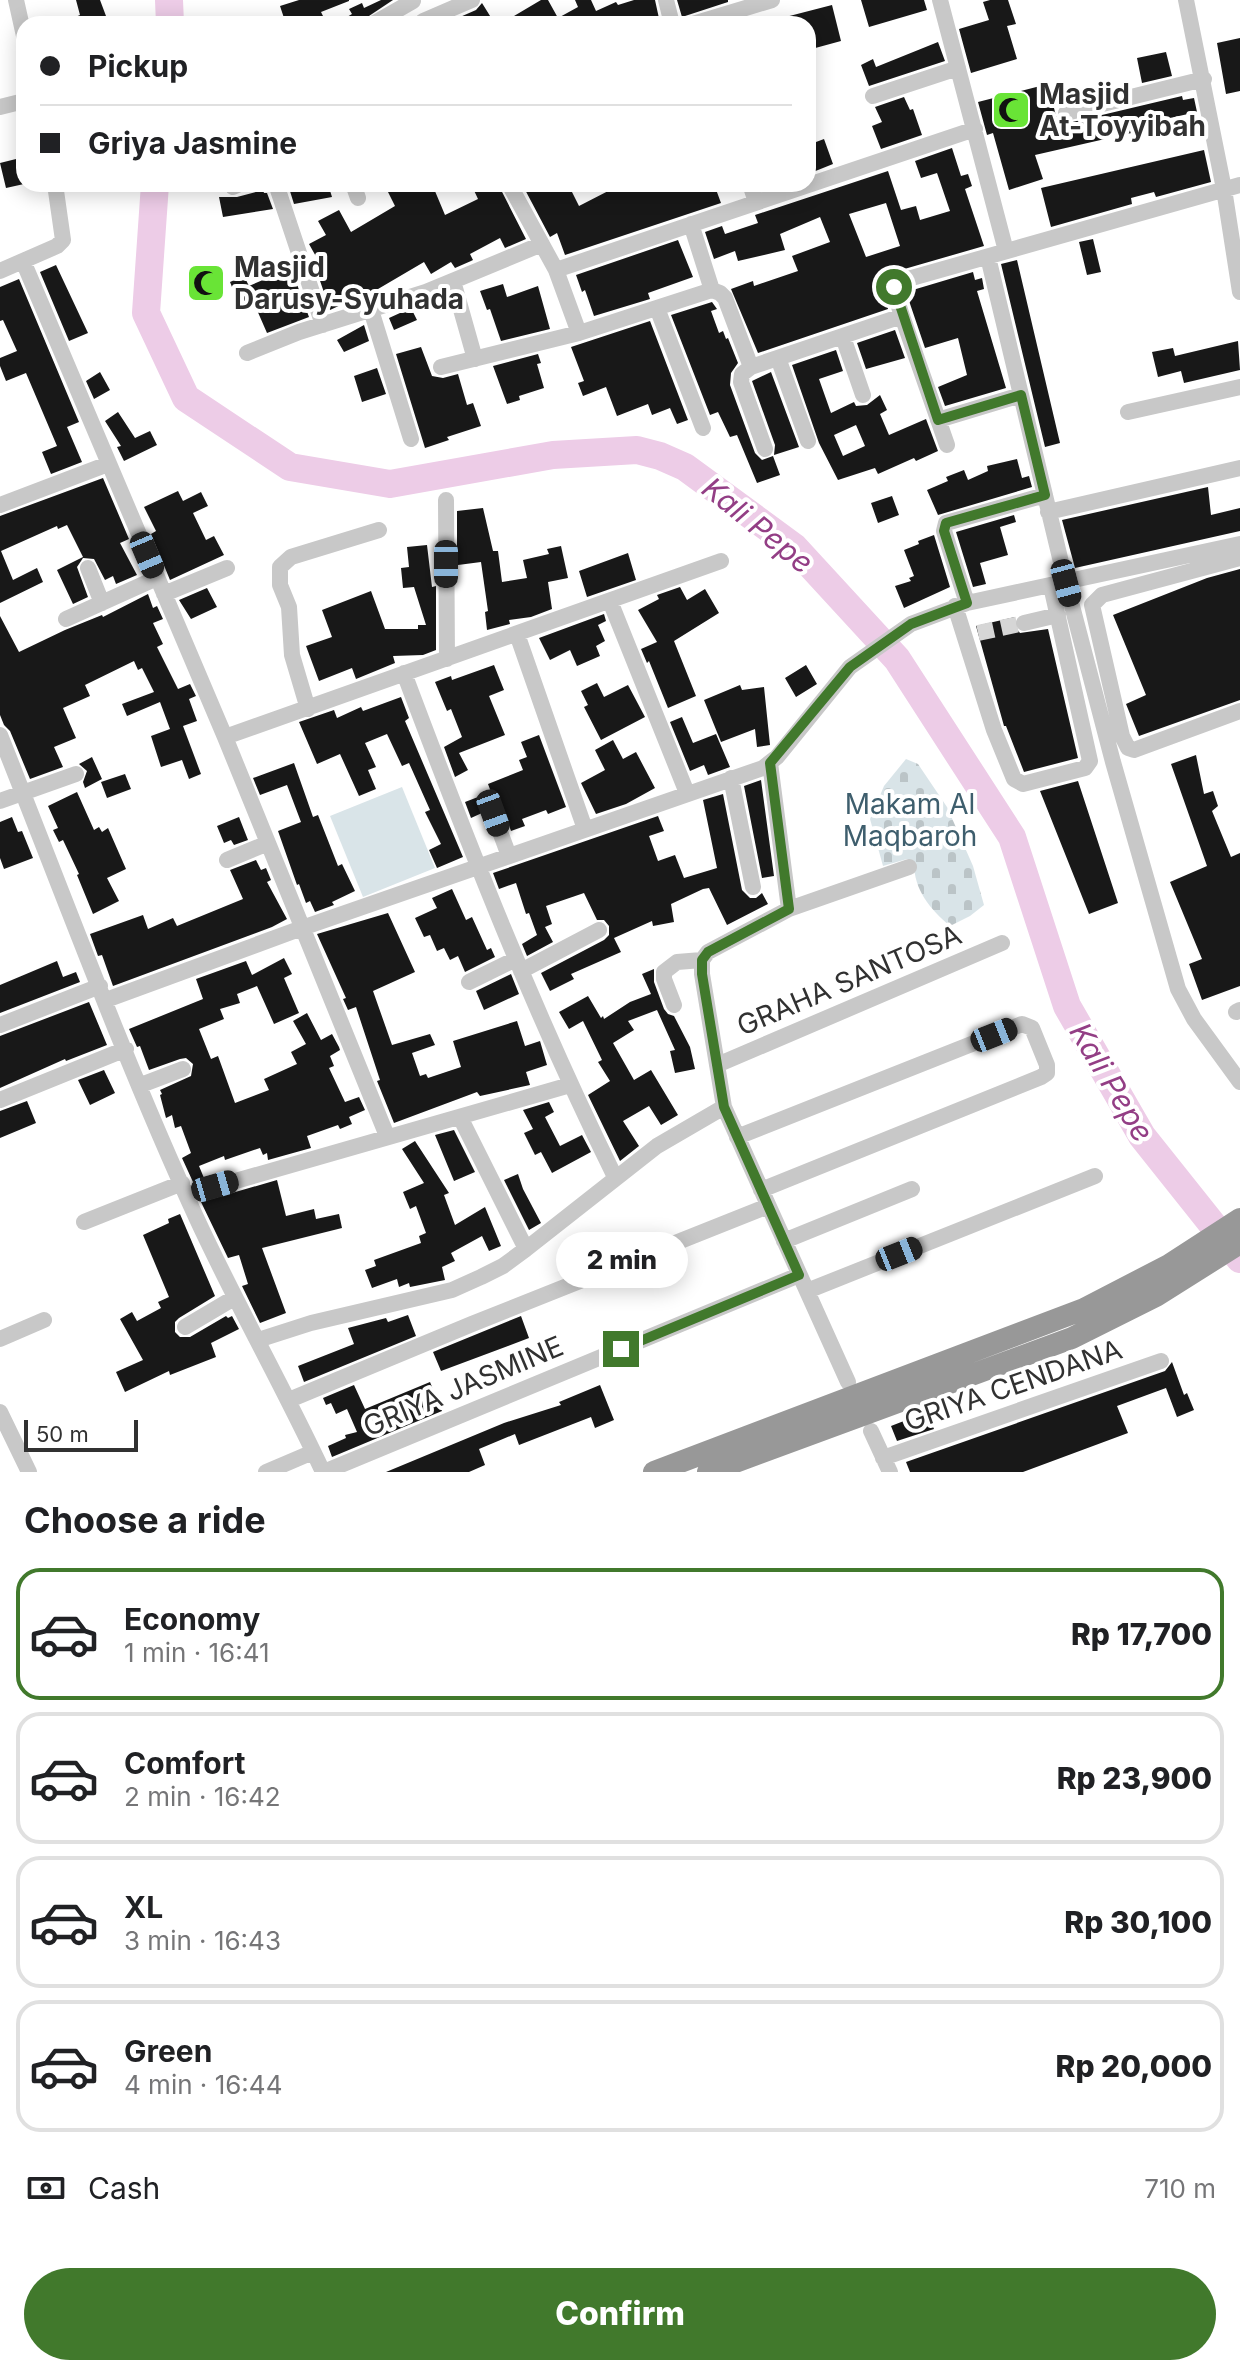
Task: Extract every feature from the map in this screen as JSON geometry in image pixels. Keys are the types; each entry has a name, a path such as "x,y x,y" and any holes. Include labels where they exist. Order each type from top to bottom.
{"highway":[{"path":"708,1472 1072,1338 1150,1287 1240,1219"},
{"path":"654,1472 1150,1287 1240,1243"}],"street":[{"path":"386,16 412,0"},
{"path":"439,16 472,0"},
{"path":"720,16 772,0"},
{"path":"940,0 1006,251"},
{"path":"1186,0 1232,187 1240,292"},
{"path":"873,96 958,68"},
{"path":"1066,113 1204,79"},
{"path":"816,182 975,129"},
{"path":"947,445 894,291 897,284 1232,187"},
{"path":"0,271 57,246 63,240 56,192"},
{"path":"279,192 323,325"},
{"path":"513,192 556,270 579,333"},
{"path":"753,192 756,202"},
{"path":"556,270 786,192"},
{"path":"691,224 712,290"},
{"path":"247,353 453,281 542,244"},
{"path":"988,257 1046,504 1058,584 1058,615 1090,761 1085,768 1023,784 1014,779 994,730 944,531 946,523 1046,504 1240,468"},
{"path":"23,261 225,737 387,1136"},
{"path":"453,281 475,359"},
{"path":"441,367 579,333 712,290 725,298 751,367"},
{"path":"657,308 703,428"},
{"path":"371,310 411,439"},
{"path":"765,449 741,382 742,374 751,367 902,316"},
{"path":"843,337 863,395"},
{"path":"778,358 808,441"},
{"path":"1128,412 1240,387"},
{"path":"938,420 1021,395"},
{"path":"0,505 108,464"},
{"path":"446,500 447,659"},
{"path":"308,709 292,655 289,607 280,585 280,567 291,557 379,530"},
{"path":"0,1025 302,928 752,772 770,763 850,667 895,633 961,604 1240,544"},
{"path":"1240,558 1102,595 1092,605 1122,736 1128,748 1134,750 1240,711"},
{"path":"225,737 721,561"},
{"path":"88,568 102,603"},
{"path":"66,619 102,603 227,568"},
{"path":"1058,584 1178,989 1194,1019 1240,1082"},
{"path":"610,601 687,793"},
{"path":"1024,623 1058,615"},
{"path":"517,634 585,829"},
{"path":"404,673 477,867 518,965 570,1085 615,1177"},
{"path":"0,735 184,1189 234,1298 324,1472"},
{"path":"770,763 789,909"},
{"path":"0,801 76,774"},
{"path":"731,778 753,887"},
{"path":"493,813 509,856"},
{"path":"227,860 268,843"},
{"path":"674,1005 664,972 677,962 702,960 716,947 789,909 909,867"},
{"path":"469,982 518,965 599,930"},
{"name":"GRAHA SANTOSA","path":"717,1065 1002,943"},
{"path":"702,960 724,1107 848,1382"},
{"path":"737,1137 1022,1024 1032,1028 1047,1065 1047,1073 1041,1077 761,1190"},
{"path":"0,1100 126,1049"},
{"path":"141,1085 183,1069"},
{"path":"84,1222 184,1189 570,1085"},
{"path":"258,1340 324,1319 452,1290 503,1266 676,1133 724,1107"},
{"path":"460,1117 526,1249"},
{"path":"807,1291 1095,1176"},
{"path":"784,1241 912,1189"},
{"path":"289,1400 768,1206"},
{"name":"GRIYA JASMINE","path":"324,1472 799,1275"},
{"path":"185,1327 234,1298"},
{"path":"0,1339 44,1320"},
{"name":"GRIYA CENDANA","path":"886,1465 1161,1361"},
{"path":"0,1412 29,1472"},
{"path":"871,1431 886,1465"},
{"path":"266,1472 313,1452"}],"green space":[{"name":"Makam Al Maqbaroh","path":"906,759 918,764 947,807 973,866 984,905 950,926 924,898 914,863 907,859 883,866 870,819 884,786"},
{"path":"402,787 435,868 363,897 330,816"}],"building":[{"path":"76,0 100,0 106,16 78,16 80,15"},
{"path":"299,0 349,0 321,12 323,16 283,16 280,6"},
{"path":"381,0 393,0 369,16 349,16 352,14 349,9 362,3 364,8"},
{"path":"541,0 548,0 557,16 514,16"},
{"path":"575,0 591,0 596,11 616,2 618,5 634,0 655,0 658,16 562,16 578,7"},
{"path":"677,0 728,0 728,2 682,16"},
{"path":"861,0 924,0 927,10 869,27"},
{"path":"1008,0 1016,24 1007,26 1017,59 971,73 959,29 989,20 983,2"},
{"path":"482,3 490,16 462,16 476,10"},
{"path":"832,5 841,41 816,48 816,16 789,16"},
{"path":"1240,38 1240,91 1226,94 1217,43"},
{"path":"938,42 945,61 869,86 861,65 873,59 876,67"},
{"path":"1166,52 1172,76 1142,83 1137,58"},
{"path":"1048,84 1056,116 1064,124 1182,96 1183,100 1194,98 1197,112 1161,120 1162,126 1035,155 1043,179 1009,190 993,133 987,135 978,102"},
{"path":"904,97 910,110 913,109 922,135 881,149 872,126 882,122 875,107"},
{"path":"824,139 833,164 816,171 816,142"},
{"path":"952,148 961,176 968,174 972,186 965,189 984,246 894,272 884,288 888,309 758,353 731,289 753,281 754,286 798,271 792,256 830,242 820,217 780,234 785,250 738,261 735,251 714,259 705,232 722,226 725,234 758,223 755,215 888,171 901,210 916,206 920,220 950,211 937,173 921,178 915,161","holes":["886,203 900,246 866,257 849,214"]},
{"path":"1204,150 1211,182 1156,197 1154,192 1131,198 1132,204 1051,227 1041,188"},
{"path":"16,159 16,186 6,188 0,163"},
{"path":"256,192 267,193 273,209 223,217 219,197 237,197"},
{"path":"290,192 330,192 332,197 294,204"},
{"path":"388,192 435,192 445,215 478,199 475,192 502,192 526,239 505,248 500,238 470,254 473,260 455,268 451,262 431,274 424,262 361,299 360,296 330,310 317,272 323,269 309,244 326,235 318,221 339,210 351,232 395,206"},
{"path":"526,192 572,192 579,206 606,192 717,192 721,203 565,255 557,233 550,237"},
{"path":"1093,239 1101,272 1087,275 1079,242"},
{"path":"678,240 693,277 648,293 650,299 594,316 576,275"},
{"path":"1017,260 1060,443 1045,447 1001,264"},
{"path":"56,265 88,333 69,341 40,272"},
{"path":"291,268 309,317 267,333 253,301 240,307 230,282 244,276 249,286"},
{"path":"973,272 975,280 982,278 984,289 977,291 1006,388 945,406 938,387 967,375 958,338 925,348 906,292"},
{"path":"19,279 79,422 67,427 82,462 51,474 42,452 57,446 26,373 6,381 0,366 0,358 17,351 3,320 0,321 0,287"},
{"path":"503,284 507,297 538,286 550,329 501,341 480,291"},
{"path":"712,302 717,309 711,311 719,333 723,331 728,338 738,363 731,373 730,385 755,453 762,460 773,456 780,475 757,483 737,435 730,437 718,412 710,415 671,315"},
{"path":"411,308 417,320 394,330 389,318"},
{"path":"650,321 688,420 677,424 670,408 652,415 648,404 617,416 606,387 583,396 578,383 584,381 571,347"},
{"path":"364,325 369,341 344,352 337,340"},
{"path":"895,330 905,358 866,369 857,343"},
{"path":"1238,341 1240,370 1184,383 1181,371 1158,377 1152,352 1173,348 1175,356"},
{"path":"421,347 432,376 443,378 458,374 467,405 473,403 481,426 425,448 396,354"},
{"path":"836,350 843,371 819,379 831,413 854,402 856,406 867,405 880,395 887,410 880,414 889,435 926,419 938,451 878,474 875,468 838,480 819,443 792,365","holes":["856,425 865,446 843,456 834,435"]},
{"path":"538,354 541,363 537,364 544,388 519,396 520,400 507,404 493,366"},
{"path":"377,368 386,394 362,402 354,376"},
{"path":"100,372 110,390 94,399 86,381"},
{"path":"771,372 799,447 774,455 775,445 752,381"},
{"path":"118,412 135,438 150,431 157,445 124,461 117,447 121,446 105,421"},
{"path":"1017,459 1022,478 1029,476 1032,487 938,515 927,490 948,481 946,477 964,470 968,480 988,471 987,466"},
{"path":"103,478 129,539 120,543 137,575 116,584 113,576 105,580 94,559 83,558 77,567 88,597 73,604 57,570 83,557 67,525 58,529 57,526 1,551 13,580 37,568 43,582 0,603 0,516"},
{"path":"1208,487 1211,515 1240,508 1240,531 1075,568 1062,520"},
{"path":"178,491 183,501 201,492 208,506 193,513 206,540 214,536 224,555 170,580 151,534 156,531 144,507"},
{"path":"892,496 899,515 878,523 871,503"},
{"path":"483,508 493,551 498,551 502,582 527,578 523,560 549,554 547,549 561,546 568,578 548,582 552,609 531,617 509,620 510,624 487,630 485,612 488,611 481,562 458,565 457,558 457,511"},
{"path":"1014,515 1016,522 1000,527 1008,555 980,563 986,584 973,587 956,532"},
{"path":"934,535 950,587 904,608 895,586 911,581 909,578 914,576 904,550"},
{"path":"427,545 432,587 436,586 436,650 423,655 393,656 395,663 356,679 352,668 319,681 306,646 332,637 322,610 371,591 385,629 418,629 418,625 426,625 414,587 403,588 401,568 409,567 407,547"},
{"path":"628,553 636,580 587,597 579,571"},
{"path":"1240,569 1240,700 1139,736 1126,704 1146,695 1113,615 1207,578"},
{"path":"680,587 687,600 705,589 719,613 674,641 696,696 668,708 641,649 657,642 638,610 659,599 657,595"},
{"path":"207,588 217,607 191,619 179,600"},
{"path":"148,594 153,608 157,606 163,619 153,623 163,644 157,647 178,689 190,684 196,696 189,699 197,721 183,726 201,774 189,779 182,760 161,767 151,736 170,729 160,702 127,716 122,704 154,692 142,668 138,670 134,661 85,685 90,696 63,708 76,738 54,747 63,767 30,779 0,715 0,616 19,652 65,630 103,617"},
{"path":"604,614 606,621 598,625 605,641 596,646 600,656 577,666 570,650 550,660 539,638"},
{"path":"1015,617 1014,626 1020,633 1048,629 1078,758 1024,772 1004,726 976,626"},
{"path":"494,665 504,690 489,696 505,735 459,753 468,770 455,777 444,747 462,737 451,709 447,711 435,682 451,676 452,680"},
{"path":"806,665 817,684 796,697 785,678"},
{"path":"597,683 604,697 628,685 645,717 601,740 584,707 588,705 581,691"},
{"path":"740,685 742,690 764,687 770,745 757,747 755,729 721,742 704,700"},
{"path":"401,697 409,718 405,721 463,857 437,868 429,850 441,844 425,812 430,810 409,763 402,766 387,734 365,743 376,767 368,770 376,789 359,796 340,754 317,764 299,722 334,710 337,718 361,707 363,711"},
{"path":"682,717 693,743 716,734 730,767 708,775 704,765 690,771 670,722"},
{"path":"539,735 566,807 522,819 525,826 511,831 503,808 496,802 488,803 482,813 471,818 465,802 491,792 488,784 523,770 519,760 527,757 521,742"},
{"path":"613,740 623,759 636,752 655,788 626,804 596,814 581,783 605,770 595,750"},
{"path":"1196,755 1204,794 1213,791 1218,806 1212,811 1231,857 1240,853 1240,986 1202,1000 1189,964 1202,959 1170,882 1207,866 1171,764"},
{"path":"92,757 102,779 85,788 83,782 87,771 79,764"},
{"path":"294,763 313,817 318,815 338,866 342,864 355,891 332,902 334,905 315,912 310,901 306,903 297,885 278,831 301,822 287,785 260,795 253,778"},
{"path":"125,774 131,789 107,798 101,782"},
{"path":"761,780 774,876 762,878 744,786"},
{"path":"1078,781 1118,903 1089,914 1040,791"},
{"path":"77,792 94,830 99,827 102,832 108,828 126,869 107,878 119,901 93,914 63,840 59,842 53,830 58,828 48,806"},
{"path":"723,794 742,890 750,898 762,893 768,904 727,925 709,888 703,889 671,904 674,922 653,926 652,921 614,938 621,952 571,974 574,979 550,991 541,973 604,940 609,935 609,926 604,920 597,920 584,893 546,906 552,924 545,927 553,942 527,956 522,944 537,935 529,913 526,914 516,883 499,889 493,873 658,816 664,831 649,836 658,861 675,855 684,878 717,868 703,800"},
{"path":"12,817 18,832 22,831 33,858 4,869 0,858 0,822"},
{"path":"239,817 248,840 234,845 231,840 224,843 217,826"},
{"path":"256,860 261,870 266,868 271,880 267,882 287,919 113,986 102,955 98,956 90,934 143,915 148,929 173,918 177,926 243,899 230,870"},
{"path":"452,889 466,920 472,917 487,950 491,948 495,957 465,972 458,956 450,960 444,948 437,951 430,935 424,937 415,918 437,908 432,898"},
{"path":"388,913 415,972 373,991 392,1045 430,1034 435,1045 412,1053 420,1076 426,1074 428,1078 461,1067 453,1041 517,1021 525,1046 540,1041 547,1065 526,1072 530,1085 480,1096 477,1092 394,1123 377,1081 380,1080 356,1007 348,1010 343,999 346,998 317,934"},
{"path":"284,958 292,974 284,978 299,1013 274,1024 257,986 237,994 240,1003 220,1009 224,1019 199,1029 211,1059 218,1056 235,1103 269,1090 264,1079 297,1064 291,1052 306,1044 293,1021 307,1013 321,1040 332,1034 339,1047 340,1050 330,1056 334,1066 329,1068 345,1102 359,1097 365,1110 349,1117 352,1124 340,1129 338,1125 307,1136 311,1148 268,1160 267,1153 263,1155 260,1148 225,1160 224,1156 199,1166 204,1178 193,1182 182,1158 191,1153 181,1126 175,1128 172,1115 166,1118 160,1090 191,1076 193,1064 186,1058 149,1070 140,1046 137,1047 129,1029 203,999 196,979 246,961 252,975"},
{"path":"57,961 63,977 76,972 80,982 0,1013 0,985"},
{"path":"654,969 654,982 664,1009 674,1016 690,1047 695,1069 675,1073 670,1051 675,1050 657,1010 628,1021 634,1030 613,1043 634,1080 651,1070 678,1115 661,1125 649,1106 623,1121 639,1146 620,1161 588,1095 610,1081 598,1062 602,1060 583,1021 569,1029 559,1012 588,996 604,1019 630,1002 651,994 642,974"},
{"path":"511,974 519,994 484,1010 476,991"},
{"path":"89,1002 107,1045 65,1059 0,1088 0,1036"},
{"path":"104,1070 115,1093 90,1105 78,1080"},
{"path":"27,1101 36,1123 0,1138 0,1111"},
{"path":"549,1102 554,1112 545,1117 560,1146 582,1135 591,1152 552,1173 541,1152 535,1155 524,1133 533,1129 523,1110"},
{"path":"454,1130 475,1172 454,1181 435,1135"},
{"path":"415,1141 449,1193 444,1195 455,1225 485,1207 501,1246 489,1251 482,1236 451,1253 455,1261 442,1267 445,1280 410,1287 409,1283 399,1287 397,1279 372,1288 365,1270 376,1266 374,1260 421,1243 419,1236 426,1233 416,1206 410,1209 403,1192 424,1183 402,1149"},
{"path":"518,1174 541,1223 529,1230 504,1180"},
{"path":"277,1180 286,1216 314,1209 316,1219 339,1214 342,1228 262,1248 286,1313 260,1323 242,1286 248,1284 239,1255 228,1258 201,1202"},
{"path":"180,1214 215,1296 179,1318 175,1322 175,1332 180,1337 190,1337 226,1316 232,1316 239,1329 211,1343 216,1357 170,1375 169,1371 125,1392 116,1372 143,1360 120,1319 132,1312 137,1321 161,1308 158,1302 169,1297 143,1235"},
{"path":"623,1233 630,1249 590,1265 583,1250"},
{"path":"408,1315 416,1336 304,1382 298,1366 354,1344 348,1328 386,1318 388,1322"},
{"path":"521,1316 529,1338 441,1371 433,1352"},
{"path":"1172,1362 1184,1395 1187,1393 1194,1410 1177,1417 1166,1388 1117,1406 1128,1433 1023,1472 910,1472 906,1462 1165,1371"},
{"path":"430,1382 442,1411 332,1457 328,1446 346,1438 345,1435 357,1432 347,1409 336,1414 331,1403 326,1405 323,1398 354,1385 365,1409"},
{"path":"600,1385 614,1420 595,1428 591,1417 519,1445 515,1434 479,1449 485,1465 469,1472 386,1472 504,1423 561,1405 559,1402"},
{"path":"927,1412 934,1429 897,1441 891,1426"}],"waterway":[{"name":"Kali Pepe","path":"169,0 170,16"},
{"name":"Kali Pepe","path":"154,192 146,313 186,398 290,467 390,484 553,455 637,450 685,467 794,547 897,659 1012,837 1067,1006 1142,1136 1240,1259"}],"tunnel":[{"path":"978,633 1024,623"}],"place":[{"name":"Masjid At-Toyyibah","path":"1011,110"},
{"name":"Masjid Darusy-Syuhada","path":"206,283"}],"route":[{"path":"621,1349 799,1275 724,1107 701,965 708,952 789,909 770,763 850,667 911,624 967,603 944,531 946,523 1045,495 1021,395 938,420 894,287"}]}
